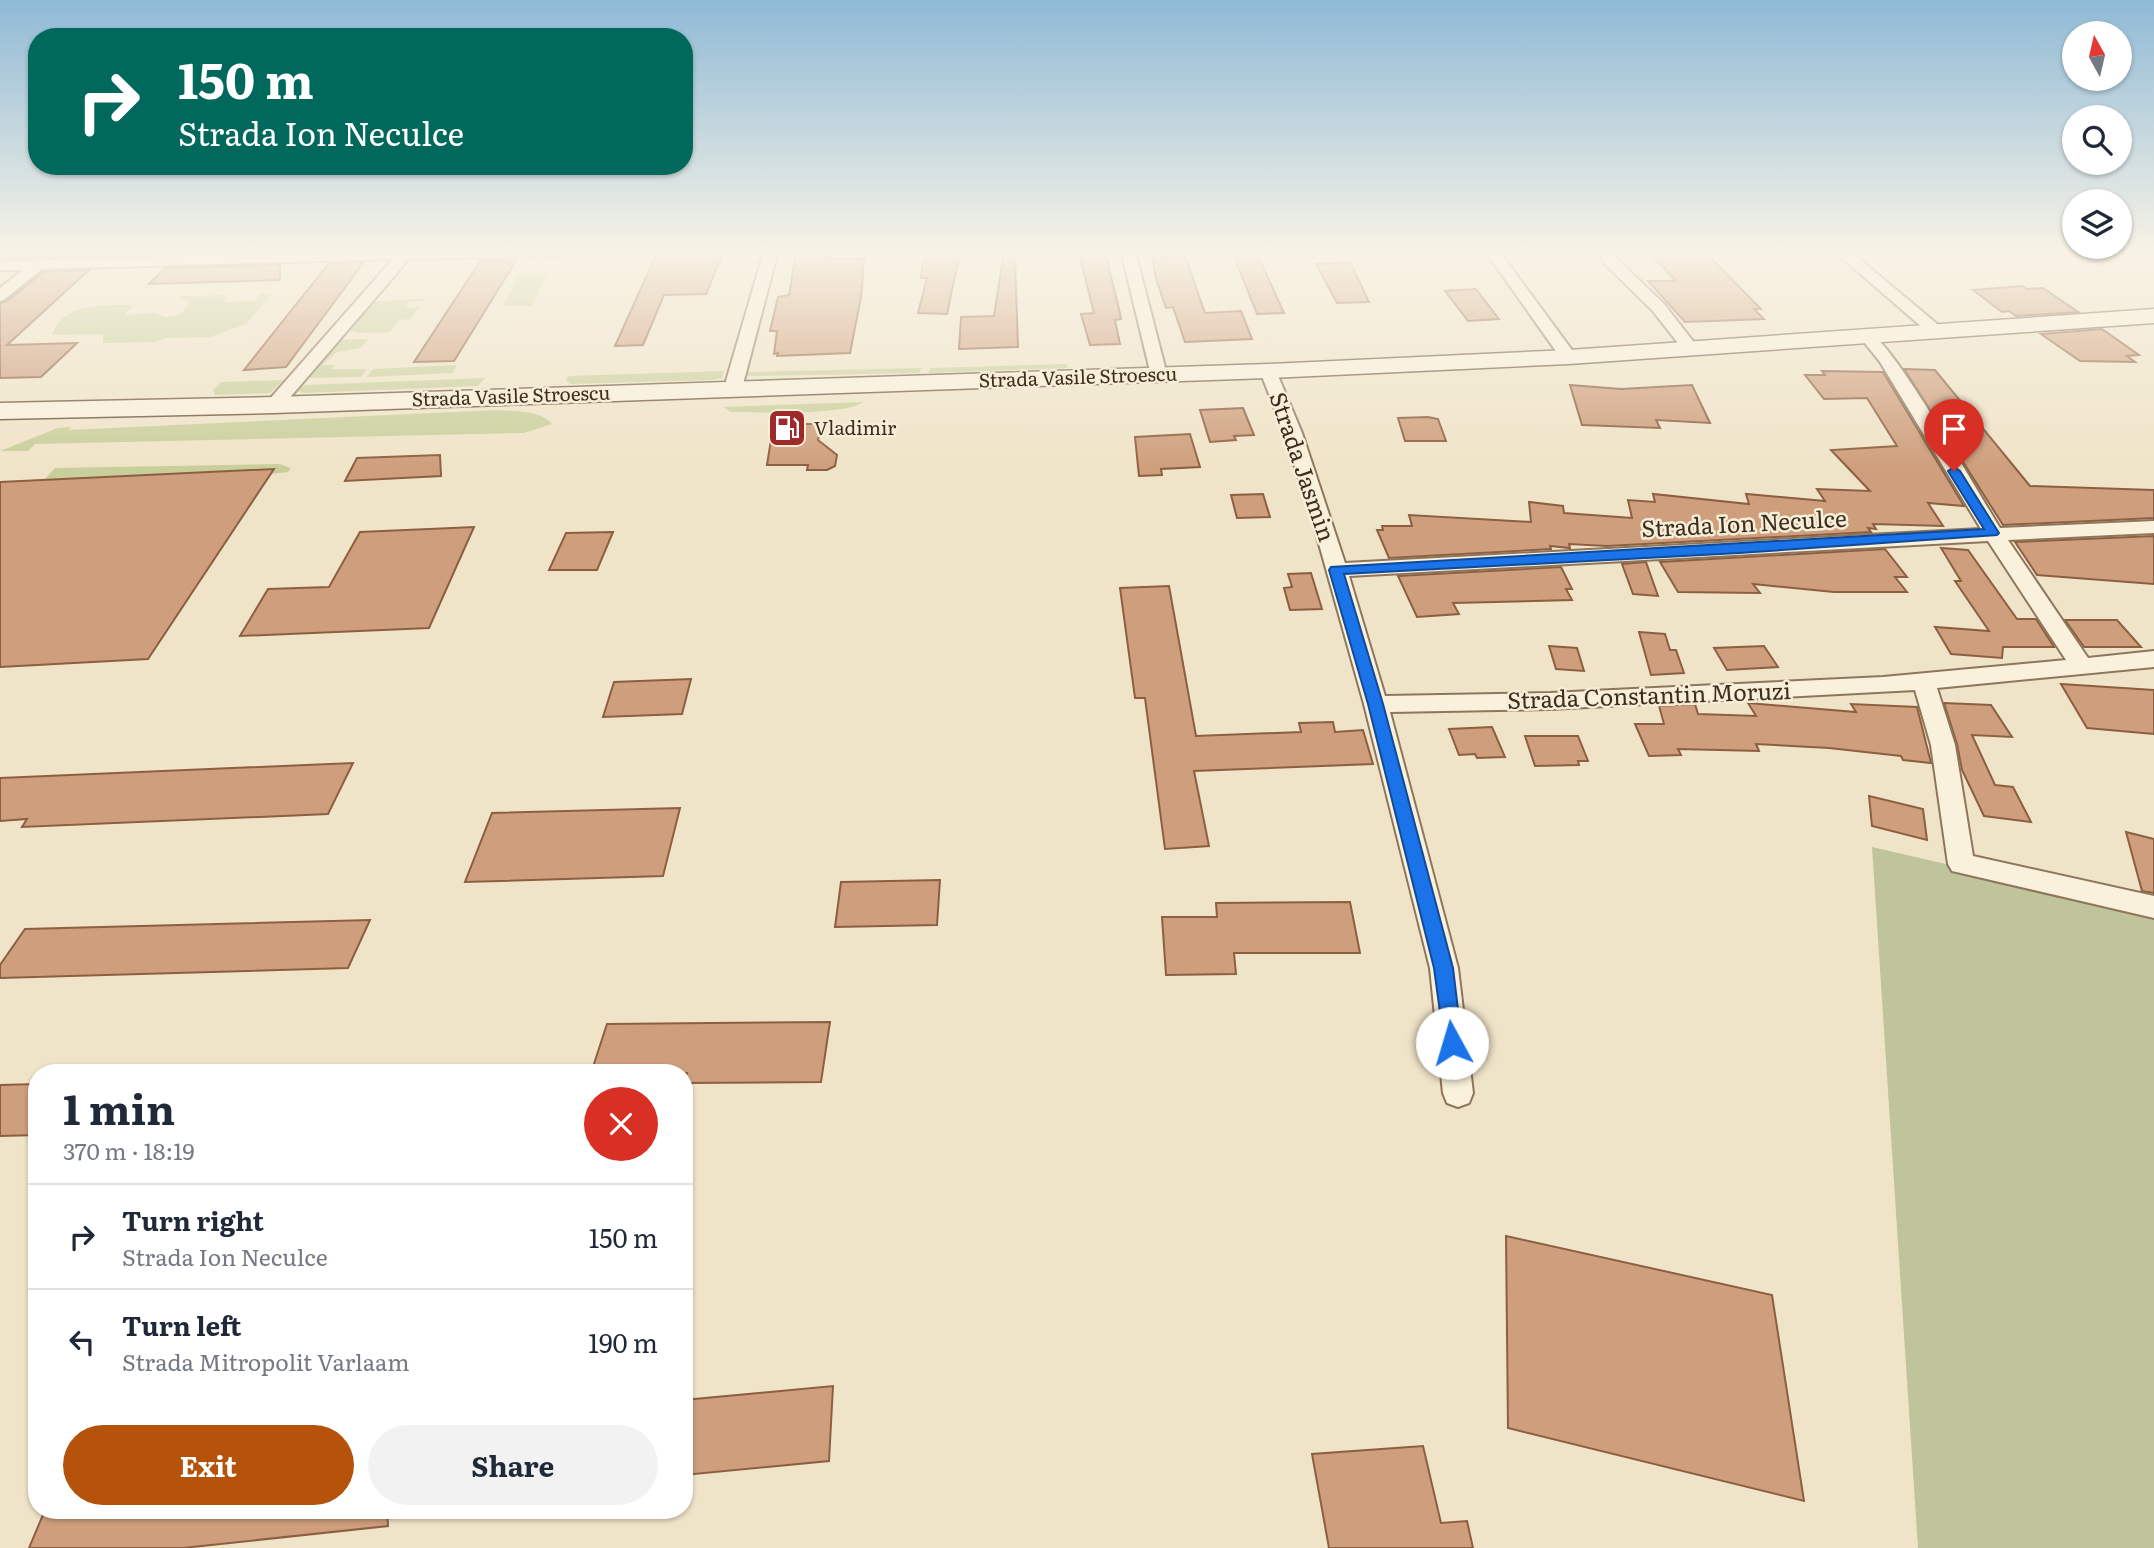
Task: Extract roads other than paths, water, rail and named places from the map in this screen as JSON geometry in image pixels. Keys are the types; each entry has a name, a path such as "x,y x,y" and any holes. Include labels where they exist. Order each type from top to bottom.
{"main road":[{"name":"Strada Vasile Stroescu","path":"0,411 274,405 1159,375 1569,357 2064,323"}],"street":[{"path":"274,405 345,323"},
{"path":"733,388 751,323"},
{"path":"1146,323 1159,375"},
{"path":"1544,323 1569,357"},
{"path":"1671,323 1691,349"},
{"path":"1927,323 1937,332"},
{"path":"1868,337 1886,360 1993,533 2082,666"},
{"name":"Strada Jasmin","path":"1268,370 1293,433 1376,704 1444,968 1458,1093"},
{"name":"Strada Ion Neculce","path":"1336,570 1699,552 1993,533 2154,527"},
{"name":"Strada Constantin Moruzi","path":"1376,704 1550,701 1923,681 2154,659"},
{"path":"1923,681 1930,695 1939,728 1961,864 2154,907"}],"place":[{"name":"Vladimir","path":"787,428"}]}
